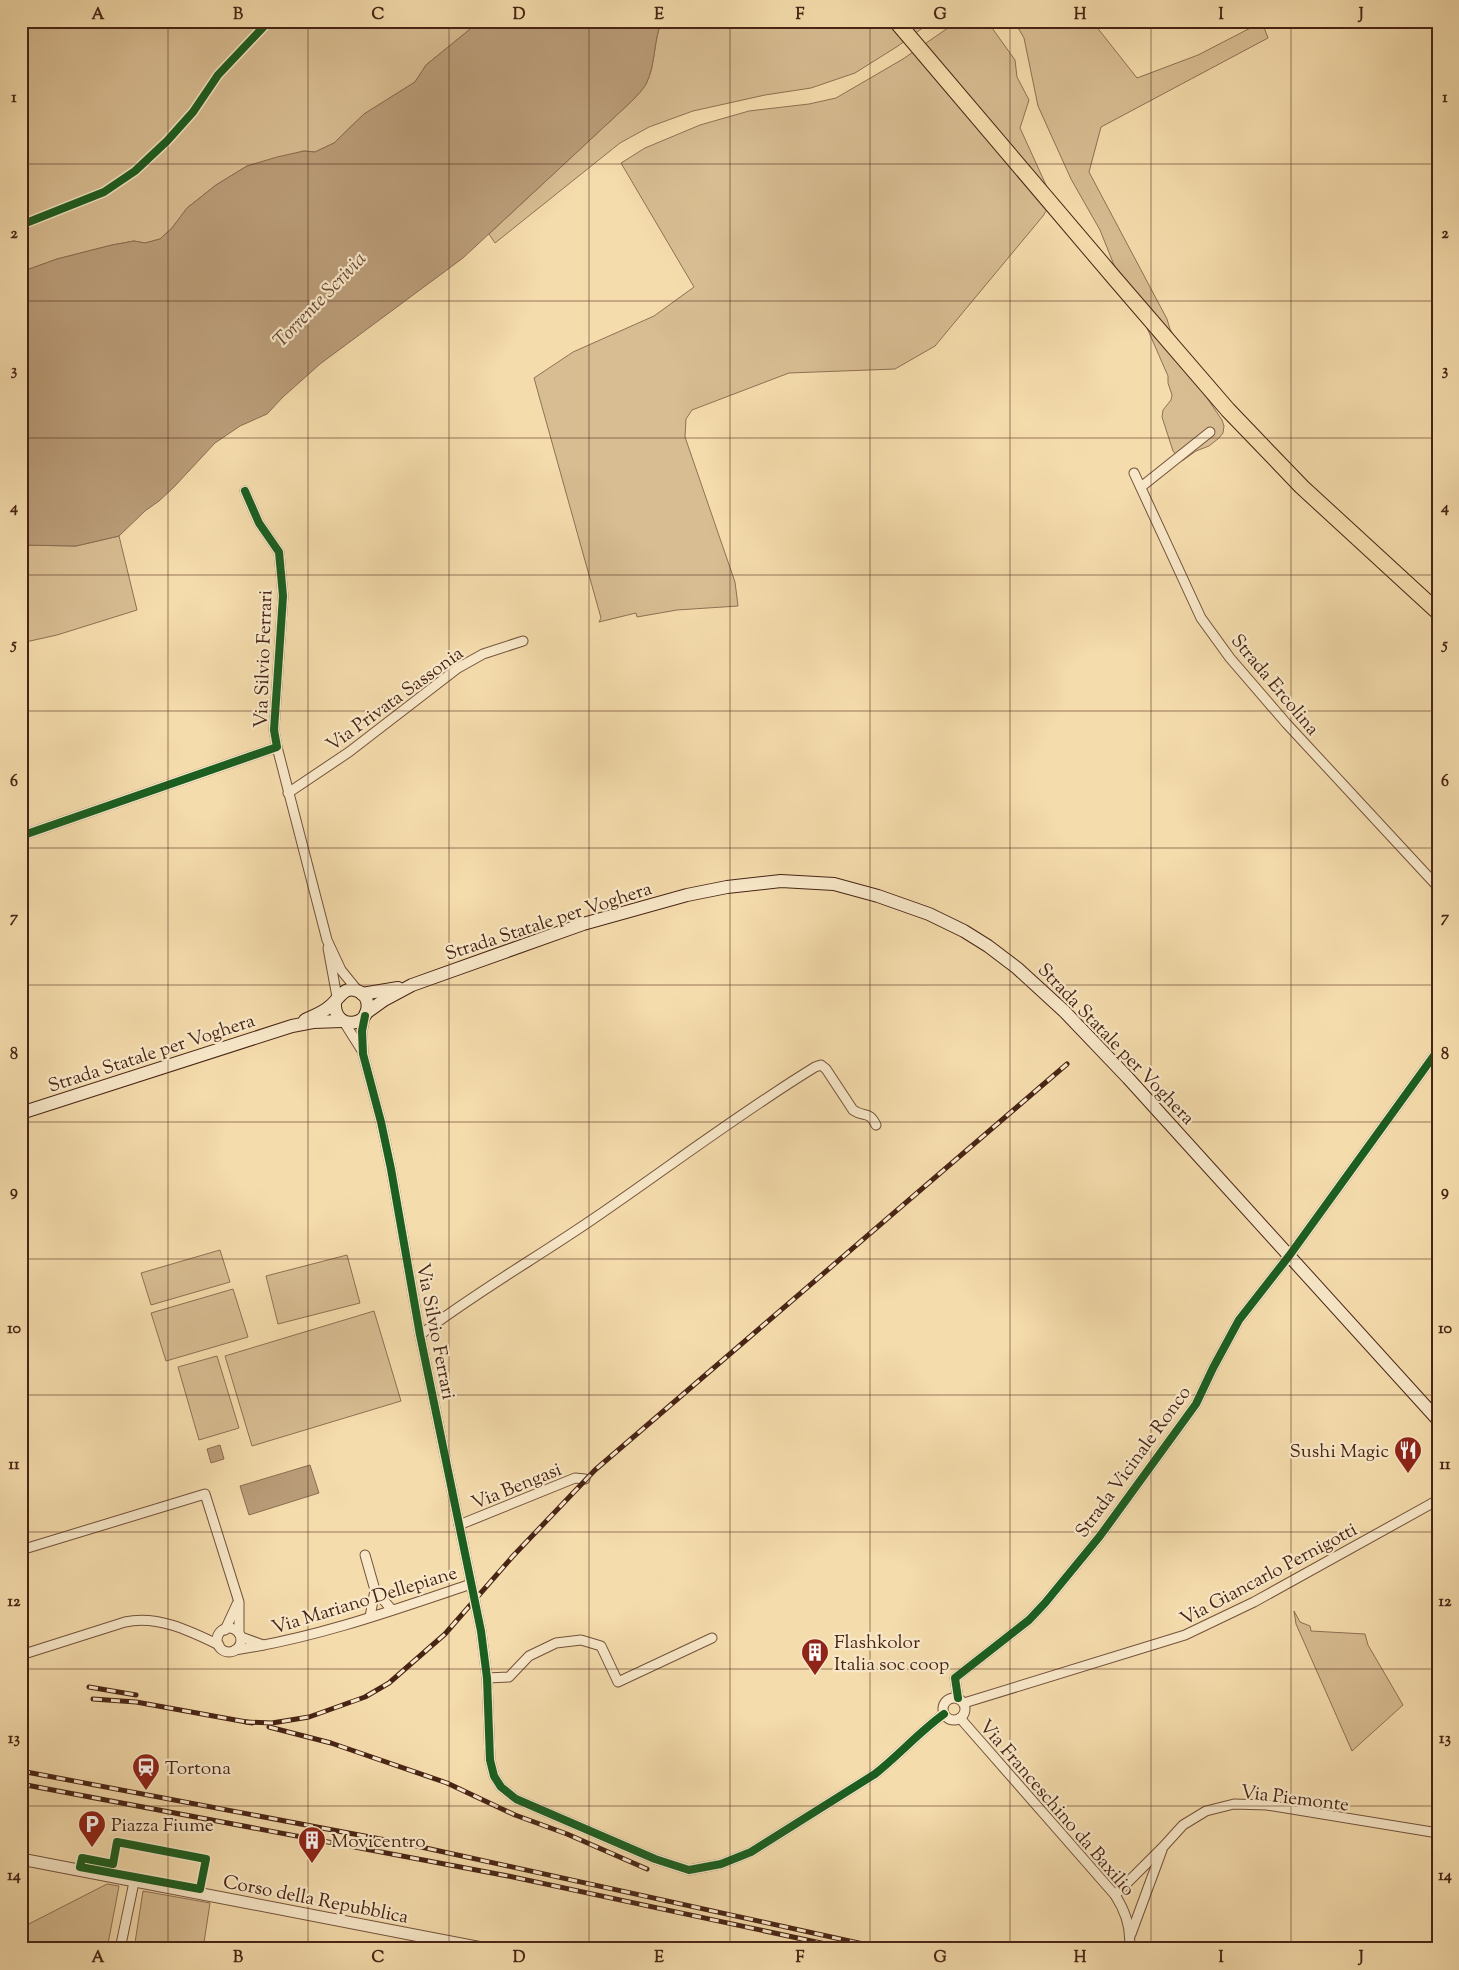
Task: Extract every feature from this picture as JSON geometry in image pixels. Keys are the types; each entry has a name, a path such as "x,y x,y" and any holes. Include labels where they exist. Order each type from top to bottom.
{"main road":[{"path":"896,21 1228,410 1302,487 1438,612"},
{"name":"Strada Statale per Voghera","path":"21,1114 292,1026 313,1022 343,1021 354,1023 384,1000 412,986 584,924 688,895 727,887 781,880 834,884 878,896 929,914 964,931 1017,968 1040,987 1128,1078 1438,1420"},
{"name":"Strada Statale per Voghera","path":"292,1026 323,1011 346,990 361,993 412,986"},
{"path":"361,993 368,1003 366,1014"},
{"path":"336,1000 336,1014 343,1021"}],"street":[{"path":"1141,488 1210,432"},
{"name":"Strada Ercolina","path":"1134,473 1201,618 1224,650 1286,723 1438,887"},
{"name":"Via Silvio Ferrari","path":"245,492 259,523 279,552 283,596 274,730 277,747 327,940 341,970 361,993"},
{"name":"Via Privata Sassonia","path":"288,793 349,752 458,668 483,654 523,640"},
{"name":"Via Silvio Ferrari","path":"21,836 277,747"},
{"name":"Via Silvio Ferrari","path":"327,940 328,957 336,1000"},
{"name":"Via Silvio Ferrari","path":"366,1014 362,1031 363,1054 391,1168 420,1335 484,1653 487,1678 490,1760 494,1776 501,1787 516,1799 654,1859 689,1870 721,1864 751,1852 875,1774 892,1761 929,1724 944,1714"},
{"name":"Via Silvio Ferrari","path":"343,1021 363,1054"},
{"name":"Strada Vicinale Ronco","path":"961,1701 955,1678 1029,1620 1100,1536 1196,1404 1213,1368 1240,1320 1289,1256 1438,1050"},
{"path":"420,1335 446,1315 595,1218 766,1097 815,1066 821,1064 826,1068 853,1110 858,1114 872,1116 876,1124"},
{"name":"Via Bengasi","path":"459,1525 575,1478 585,1479"},
{"path":"21,1550 205,1494 239,1602 240,1645 235,1650"},
{"name":"Via Giancarlo Pernigotti","path":"961,1701 1185,1635 1254,1602 1438,1500"},
{"path":"365,1555 375,1590 392,1610"},
{"name":"Via Mariano Dellepiane","path":"21,1655 135,1620 153,1620 192,1632 219,1645 228,1652 266,1646 370,1617 471,1584"},
{"path":"370,1617 375,1590"},
{"path":"219,1645 222,1632 239,1602"},
{"name":"Via Mariano Dellepiane","path":"192,1632 222,1632 232,1629 240,1635 266,1646"},
{"path":"487,1678 509,1677 529,1656 556,1643 581,1640 602,1646 618,1682 712,1638"},
{"path":"951,1697 961,1701 964,1713 960,1718 952,1720 944,1714 942,1709 946,1700 951,1697"},
{"name":"Via Franceschino da Baxilio","path":"960,1718 1115,1895 1124,1909 1131,1934 1129,1949"},
{"name":"Via Piemonte","path":"1115,1895 1183,1825 1206,1811 1234,1804 1267,1805 1438,1833"},
{"name":"Via Piemonte","path":"1131,1934 1163,1847"},
{"name":"Corso della Repubblica","path":"21,1859 487,1949"},
{"path":"120,1949 134,1882"}],"shaded area":[{"path":"21,21 141,21 142,25 148,21 480,21 426,65 415,82 364,114 334,143 315,152 304,151 247,166 216,185 187,208 172,228 160,239 145,243 134,241 112,245 57,259 21,272"},
{"path":"662,21 932,21 898,46 855,73 811,88 765,95 693,111 649,127 620,143 495,243 489,234 633,100 643,88 649,77"},
{"path":"958,21 987,21 1015,60 1017,77 1029,100 1020,128 1051,196 1051,203 1043,216 935,346 895,369 789,373 692,410 686,419 685,437 735,582 738,606 677,610 637,617 636,613 599,622 601,618 534,378 573,352 654,316 694,287 621,163 645,148 700,125 749,111 809,104 836,98 903,59"},
{"path":"1014,21 1092,21 1137,78 1198,55 1262,22 1268,38 1101,127 1089,172 1205,395 1224,426 1223,433 1219,438 1209,446 1196,451 1182,461 1173,451 1162,417 1163,410 1171,400 1172,395 1168,376 1140,312 1116,270 1100,230 1071,179 1038,106 1024,38"},
{"path":"119,536 137,610 57,635 21,643 21,545 76,546"},
{"path":"220,1250 230,1282 151,1305 141,1273"},
{"path":"347,1255 360,1303 278,1324 266,1276"},
{"path":"233,1289 248,1337 166,1361 151,1313"},
{"path":"374,1311 401,1401 252,1446 225,1356"},
{"path":"217,1356 239,1428 199,1440 178,1367"},
{"path":"1294,1611 1300,1622 1310,1626 1311,1631 1365,1634 1368,1645 1403,1705 1352,1751 1296,1624"},
{"path":"107,1884 119,1886 107,1949 21,1949 21,1928"},
{"path":"143,1891 210,1903 203,1949 134,1949"}],"water":[{"name":"Torrente Scrivia","path":"480,21 662,21 649,77 642,90 463,258 320,364 267,414 240,426 215,443 174,487 119,536 76,546 21,545 21,272 57,259 112,245 134,241 145,243 160,239 172,228 187,208 216,185 247,166 304,151 315,152 334,143 364,114 415,82 426,65"},
{"path":"220,1445 224,1459 211,1463 207,1449"},
{"path":"310,1465 319,1493 249,1515 240,1486"}],"railway":[{"path":"246,1722 272,1723 309,1717 365,1697 389,1683 445,1634 513,1556 595,1470 1067,1064"},
{"path":"89,1687 136,1695"},
{"path":"93,1699 136,1702 252,1723"},
{"path":"269,1727 331,1743 447,1783 515,1815 567,1834 647,1869"},
{"path":"21,1771 412,1845 886,1949"},
{"path":"21,1784 508,1876 849,1949"}],"cycle path":[{"path":"21,225 104,192 135,171 167,141 193,112 218,75 269,21"},
{"path":"21,836 277,747 274,730 283,596 279,552 259,523 245,491"},
{"path":"365,1016 362,1031 363,1054 391,1169 420,1335 481,1631 487,1678 490,1760 494,1776 501,1787 516,1799 655,1859 689,1870 721,1864 751,1852 875,1774 944,1714"},
{"path":"958,1698 955,1678 1029,1620 1100,1536 1196,1404 1239,1320 1289,1256 1438,1050"},
{"path":"117,1842 206,1859 200,1889 80,1867 82,1858 113,1864 117,1842"}],"place":[{"name":"Sushi Magic","path":"1408,1474"},
{"name":"Flashkolor Italia soc coop","path":"815,1676"},
{"name":"Tortona","path":"146,1791"},
{"name":"Piazza Fiume","path":"92,1848"},
{"name":"Movicentro","path":"312,1864"}]}
